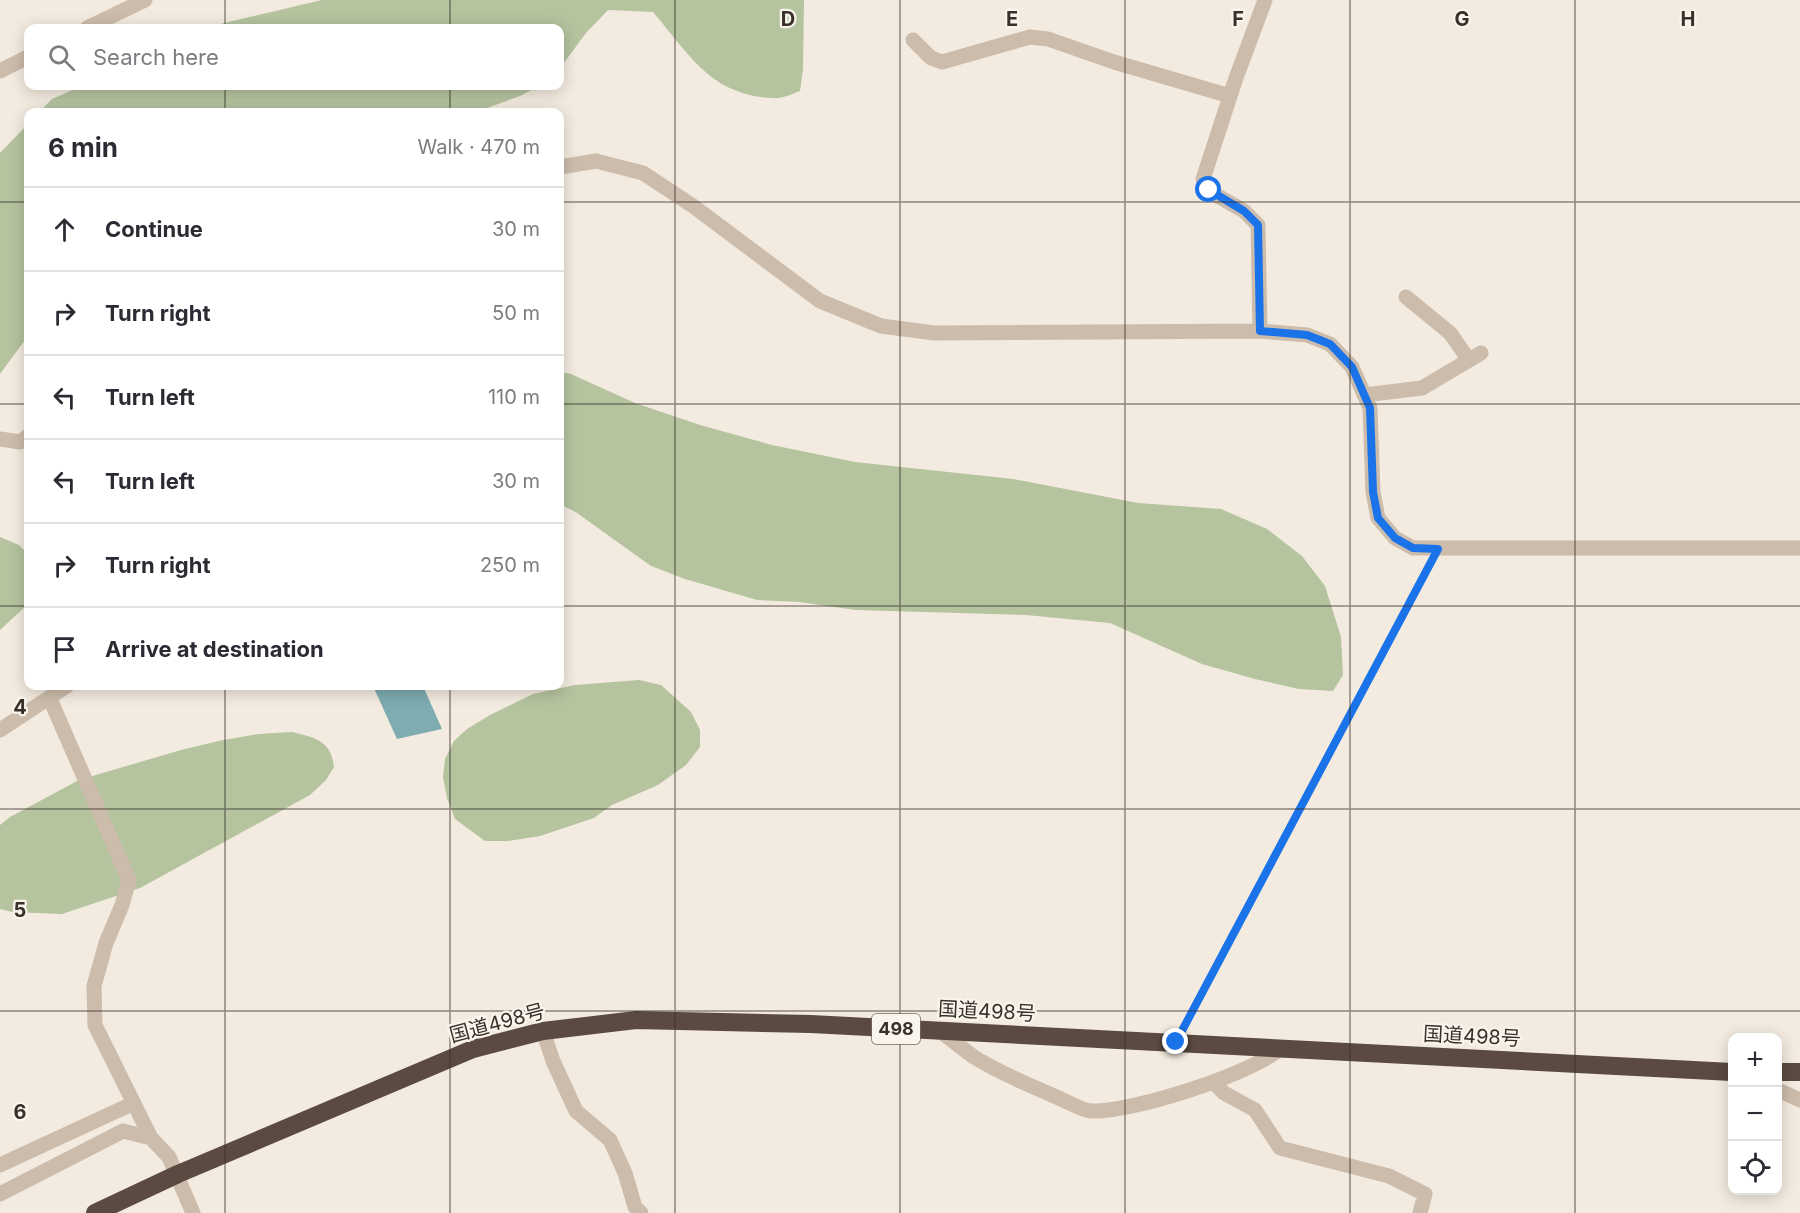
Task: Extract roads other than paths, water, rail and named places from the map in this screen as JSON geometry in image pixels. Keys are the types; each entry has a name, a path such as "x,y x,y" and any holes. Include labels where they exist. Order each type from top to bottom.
{"highway":[{"name":"国道498号","path":"95,1213 178,1174 472,1049 543,1031 636,1020 811,1024 1728,1072"},
{"path":"1782,1072 1800,1072"}],"street":[{"path":"95,24 145,0"},
{"path":"1260,331 1258,225 1244,211 1209,190 1203,179 1264,0"},
{"path":"913,40 931,58 942,62 1029,37 1048,39 1114,62 1230,96"},
{"path":"0,71 24,59"},
{"path":"564,166 596,161 643,173 693,206 820,301 881,326 934,333 1260,331 1307,335 1330,344 1352,367 1370,408 1373,492 1378,518 1395,538 1413,548 1800,548"},
{"path":"1364,394 1422,388 1475,357 1406,297"},
{"path":"0,439 20,442 24,439"},
{"path":"0,730 62,690"},
{"path":"50,699 129,880 122,905 106,943 94,986 95,1025 151,1138 169,1157 178,1174 193,1213"},
{"path":"543,1031 553,1061 576,1112 610,1140 625,1173 636,1207 641,1213"},
{"path":"941,1032 975,1057 1020,1081 1089,1111 1130,1107 1213,1082 1258,1064 1281,1048"},
{"path":"1213,1082 1224,1093 1255,1110 1280,1148 1389,1176 1425,1194 1420,1213"},
{"path":"1782,1092 1800,1100"},
{"path":"0,1165 134,1103"},
{"path":"0,1194 123,1131 151,1138"}],"water":[{"path":"375,690 425,690 442,729 397,739"}]}
